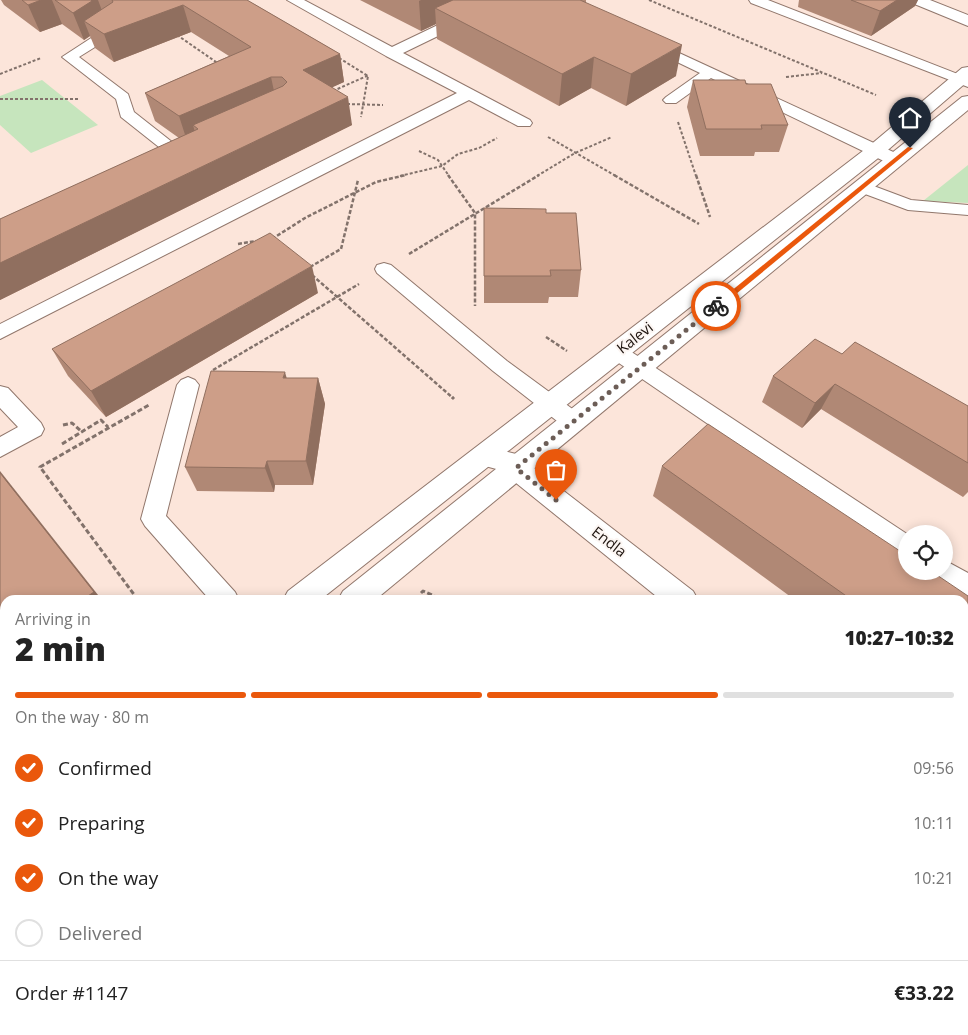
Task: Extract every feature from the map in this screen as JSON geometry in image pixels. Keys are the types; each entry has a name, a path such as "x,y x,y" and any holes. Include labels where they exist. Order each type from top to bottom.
{"main road":[{"path":"917,0 968,21"},
{"path":"941,0 968,8"},
{"name":"Kalevi","path":"304,595 616,352 885,156 966,84"},
{"name":"Kalevi","path":"359,595 863,187 885,156"},
{"name":"Endla","path":"483,456 507,461 677,595"}],"lane":[{"path":"294,0 524,123"},
{"path":"398,56 501,0"},
{"path":"756,0 966,84"},
{"path":"104,22 114,29 69,57 123,97 127,114 180,156"},
{"path":"638,38 885,156"},
{"path":"671,100 710,72"},
{"path":"0,332 468,94"},
{"path":"162,165 197,149"},
{"path":"863,187 908,205 968,210"},
{"path":"384,269 500,366 574,422"},
{"path":"616,352 898,541"},
{"path":"188,385 153,519 221,595"},
{"path":"0,394 33,429 0,448"},
{"path":"953,577 968,587"}],"path":[{"path":"649,0 876,96"},
{"path":"175,34 224,67"},
{"path":"335,55 368,76"},
{"path":"327,94 368,76 398,56"},
{"path":"0,74 43,57 69,57"},
{"path":"353,116 361,120 368,76"},
{"path":"671,100 710,217"},
{"path":"265,240 273,239 305,218 376,182 442,166 458,154 479,148 524,123 699,224"},
{"path":"389,135 438,160 475,213 475,344"},
{"path":"134,595 40,467 108,427 188,385 384,269 575,152 612,137"},
{"path":"367,146 341,249 305,269 454,399"},
{"path":"250,248 234,245 257,241"},
{"path":"60,445 101,420 108,427"},
{"path":"52,450 59,457"},
{"path":"418,595 423,591 432,595"}],"green space":[{"path":"42,80 98,125 31,153 0,125 0,96"},
{"path":"968,165 968,203 923,201"}],"building":[{"path":"22,0 41,0 28,5"},
{"path":"55,0 91,0 92,1 73,13"},
{"path":"112,0 247,0 340,54 303,70 348,97 0,263 0,219 198,129 193,125 283,86 287,82 282,77 271,77 179,116 145,93 251,47 183,5 104,34 84,21 113,2"},
{"path":"453,0 580,0 682,45 631,74 594,57 562,74 435,8"},
{"path":"851,0 897,0 880,11"},
{"path":"693,80 745,80 746,84 771,84 788,125 761,125 762,129 706,129"},
{"path":"484,208 546,209 546,213 576,213 581,270 550,270 551,276 484,276"},
{"path":"270,233 312,266 91,391 52,349"},
{"path":"815,339 842,354 855,342 968,406 968,463 835,384 815,403 773,376"},
{"path":"211,371 285,372 283,378 318,378 306,461 267,461 265,468 185,467"},
{"path":"708,424 898,550 898,580 944,580 967,595 845,595 662,466"},
{"path":"0,473 94,592 90,595 0,595"}],"way so far":[{"path":"556,500 516,468 716,306"}],"route":[{"path":"716,306 910,148"}]}
